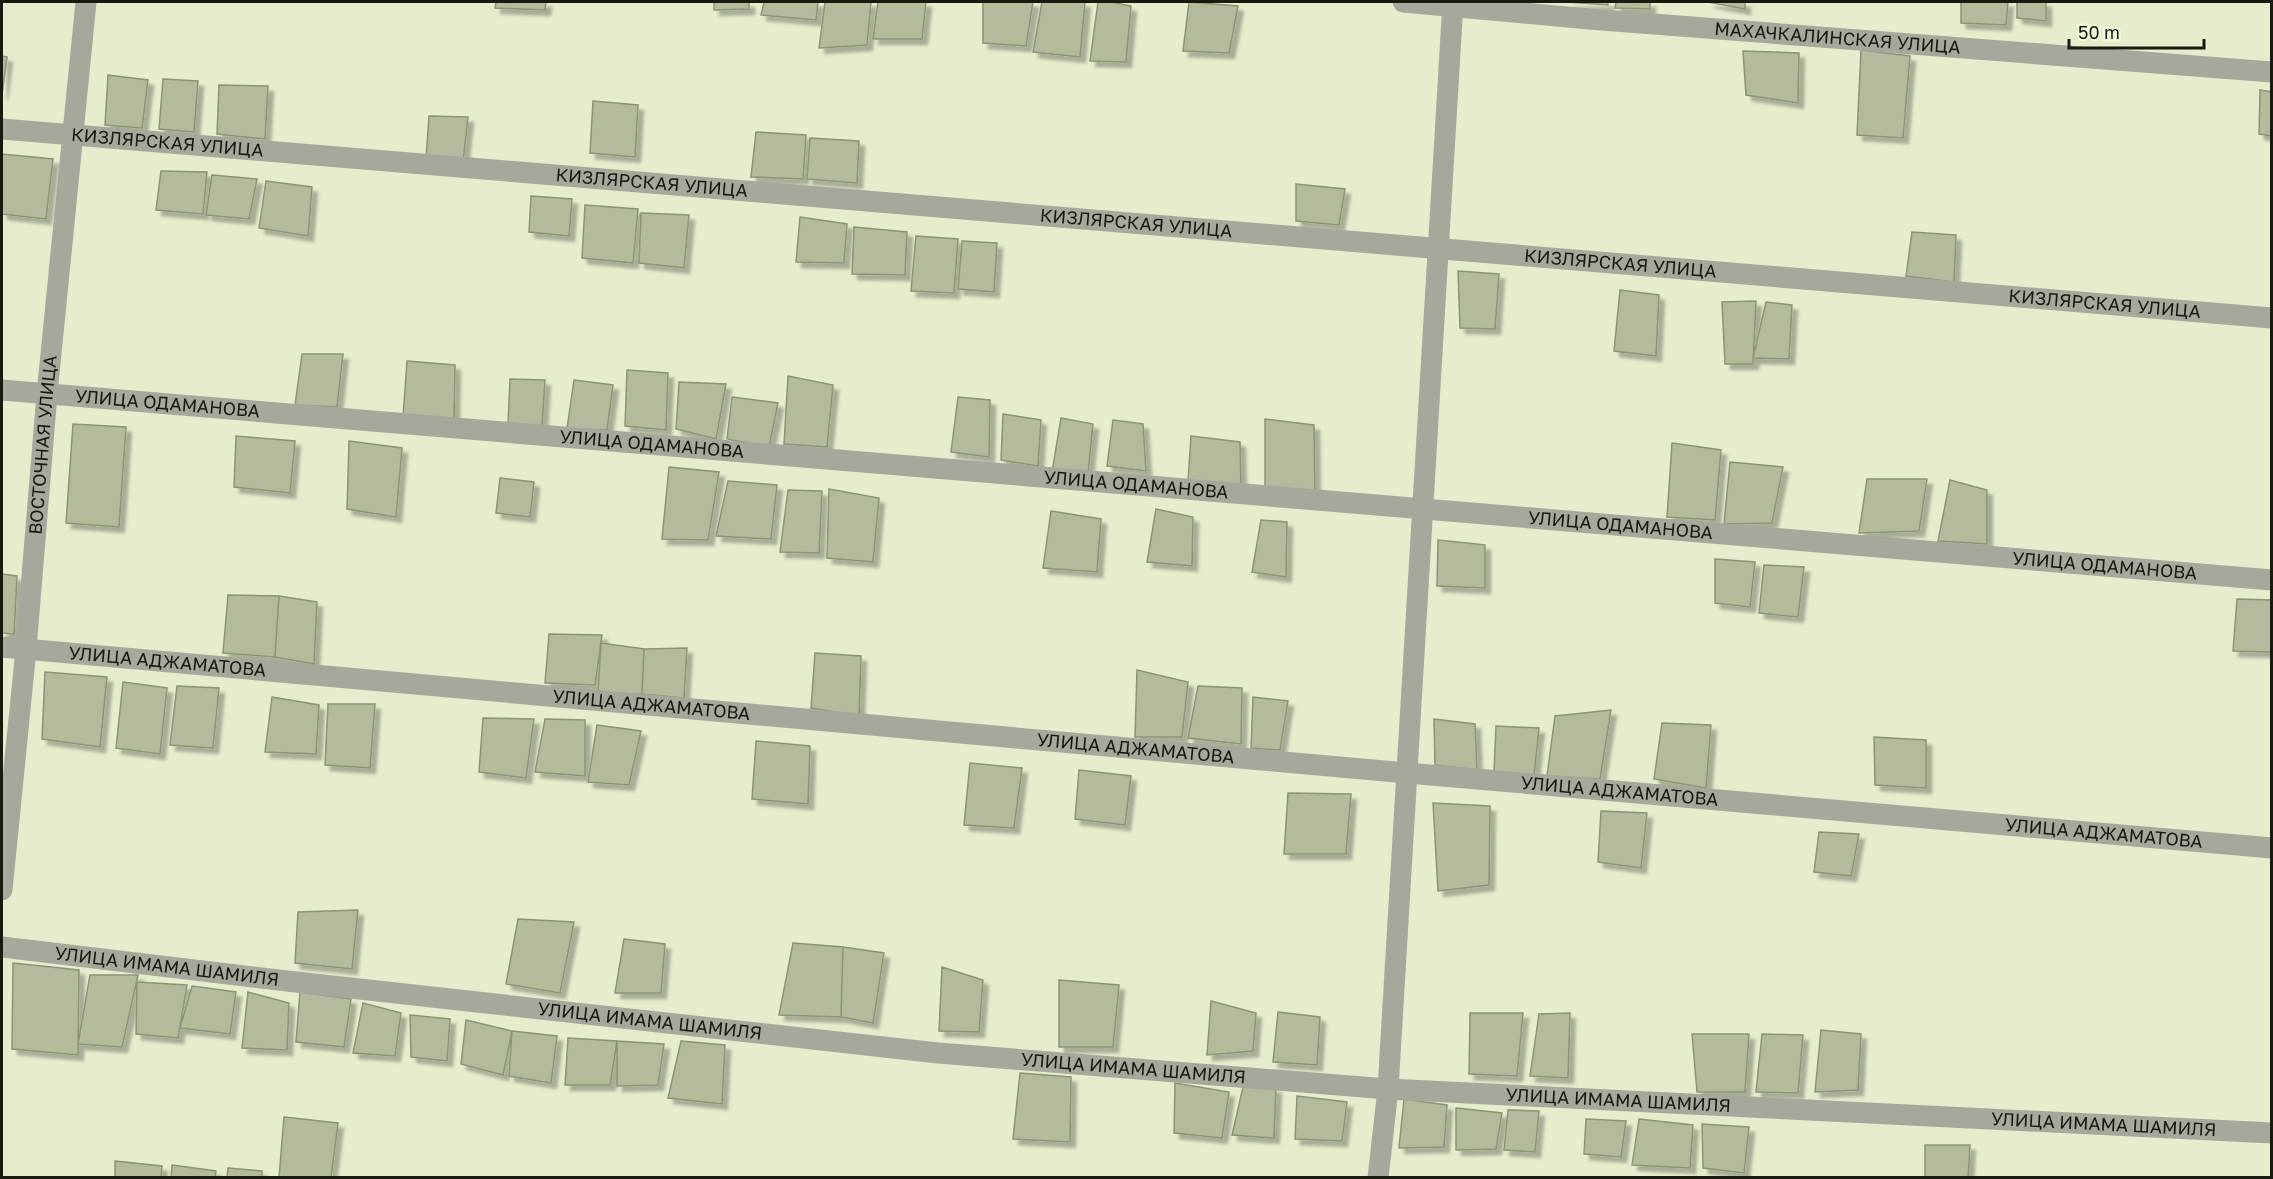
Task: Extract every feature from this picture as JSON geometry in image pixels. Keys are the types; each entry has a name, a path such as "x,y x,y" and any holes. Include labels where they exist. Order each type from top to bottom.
{"street":[{"name":"ВОСТОЧНАЯ УЛИЦА","path":"2,887 86,2"},
{"name":"МАХАЧКАЛИНСКАЯ УЛИЦА","path":"1403,2 1452,4 1589,19 2271,72"},
{"path":"1378,1178 1388,1089 1452,4"},
{"name":"КИЗЛЯРСКАЯ УЛИЦА","path":"2,129 2271,318"},
{"name":"УЛИЦА ОДАМАНОВА","path":"2,390 1423,511 2271,580"},
{"name":"УЛИЦА АДЖАМАТОВА","path":"2,647 1407,774 2271,848"},
{"name":"УЛИЦА ИМАМА ШАМИЛЯ","path":"2,947 299,983 926,1052 1388,1089 2271,1133"}],"building":[{"path":"496,2 546,2 545,10 495,8"},
{"path":"714,2 749,2 749,9 714,10"},
{"path":"764,2 818,2 816,20 761,15"},
{"path":"825,2 871,2 867,45 819,48"},
{"path":"878,2 926,2 922,39 873,39"},
{"path":"983,2 1033,2 1026,46 983,43"},
{"path":"1042,2 1085,2 1080,57 1033,52"},
{"path":"1098,2 1131,6 1126,62 1090,61"},
{"path":"1189,2 1238,6 1229,53 1183,51"},
{"path":"1567,2 1608,2 1608,5"},
{"path":"1616,2 1650,2 1650,9 1615,8"},
{"path":"1708,2 1745,2 1745,9"},
{"path":"1961,2 2008,2 2006,25 1961,23"},
{"path":"2017,2 2046,2 2046,21 2017,18"},
{"path":"1861,50 1910,56 1903,138 1857,135"},
{"path":"1743,51 1799,53 1798,103 1746,95"},
{"path":"2,56 7,57 2,95"},
{"path":"108,75 148,80 142,128 105,125"},
{"path":"163,79 198,81 194,132 159,129"},
{"path":"219,85 268,86 265,139 217,134"},
{"path":"2260,90 2272,92 2272,136 2259,134"},
{"path":"593,101 638,105 635,157 590,153"},
{"path":"429,116 468,117 463,162 426,160"},
{"path":"756,132 806,135 803,179 751,177"},
{"path":"810,138 859,141 857,183 807,179"},
{"path":"2,154 53,159 46,219 2,214"},
{"path":"161,171 207,172 203,214 156,210"},
{"path":"212,175 257,179 249,219 206,215"},
{"path":"266,181 312,187 308,236 259,228"},
{"path":"1296,184 1345,189 1339,225 1296,221"},
{"path":"531,196 572,199 569,236 529,232"},
{"path":"585,205 638,209 633,263 582,258"},
{"path":"641,213 689,215 684,268 639,263"},
{"path":"800,217 847,224 844,263 796,262"},
{"path":"854,227 907,232 905,275 852,274"},
{"path":"1912,232 1956,235 1954,282 1906,276"},
{"path":"916,236 958,239 954,293 911,291"},
{"path":"962,241 997,243 994,292 958,289"},
{"path":"1458,271 1499,274 1495,329 1460,328"},
{"path":"1620,290 1659,295 1656,356 1614,351"},
{"path":"1756,301 1753,364 1725,364 1722,302"},
{"path":"1766,302 1792,305 1789,359 1753,358"},
{"path":"302,354 343,354 337,407 295,405"},
{"path":"407,361 455,365 454,421 403,417"},
{"path":"627,370 668,373 666,430 625,426"},
{"path":"788,376 833,385 827,447 784,444"},
{"path":"510,379 545,380 542,427 508,423"},
{"path":"574,380 613,385 607,430 567,429"},
{"path":"679,382 726,384 716,439 676,429"},
{"path":"732,397 778,403 769,447 727,439"},
{"path":"958,397 990,400 989,457 951,452"},
{"path":"1003,414 1041,420 1038,466 1001,460"},
{"path":"1061,418 1093,424 1088,474 1052,472"},
{"path":"1265,419 1314,425 1315,496 1265,486"},
{"path":"1113,420 1143,424 1146,471 1107,466"},
{"path":"73,424 126,427 119,527 66,523"},
{"path":"236,436 295,441 290,493 234,487"},
{"path":"1191,436 1240,442 1241,486 1188,481"},
{"path":"349,441 402,448 396,517 347,509"},
{"path":"1672,443 1721,450 1715,520 1667,517"},
{"path":"1730,462 1783,467 1772,523 1724,524"},
{"path":"669,467 719,472 708,540 662,539"},
{"path":"500,478 534,482 530,517 496,513"},
{"path":"1867,479 1927,479 1919,531 1859,533"},
{"path":"1950,480 1987,490 1987,544 1938,541"},
{"path":"728,481 777,485 771,539 716,536"},
{"path":"829,489 879,498 873,562 827,558"},
{"path":"788,490 822,491 819,553 780,552"},
{"path":"1156,509 1193,517 1192,566 1147,562"},
{"path":"1051,511 1101,519 1097,572 1043,568"},
{"path":"1261,520 1287,522 1286,577 1252,572"},
{"path":"1438,540 1485,545 1485,588 1437,586"},
{"path":"1715,559 1755,562 1750,607 1715,603"},
{"path":"1764,565 1804,567 1798,617 1759,613"},
{"path":"2,574 17,576 14,634 2,633"},
{"path":"228,595 279,596 275,657 223,653"},
{"path":"279,596 317,602 314,664 275,657"},
{"path":"2237,599 2272,600 2272,652 2233,651"},
{"path":"549,634 602,635 595,685 545,683"},
{"path":"601,643 644,649 642,694 598,693"},
{"path":"687,648 684,698 642,694 644,649"},
{"path":"815,653 861,656 859,716 811,708"},
{"path":"1137,670 1188,682 1182,737 1135,737"},
{"path":"45,672 107,677 100,747 42,739"},
{"path":"123,682 167,688 160,754 116,748"},
{"path":"177,686 219,688 213,748 170,745"},
{"path":"1198,686 1242,688 1241,744 1188,738"},
{"path":"272,697 319,705 316,754 265,752"},
{"path":"1253,697 1288,701 1280,750 1251,748"},
{"path":"328,704 375,704 370,768 325,765"},
{"path":"1611,710 1600,779 1547,776 1555,716"},
{"path":"483,718 534,719 526,778 479,772"},
{"path":"545,719 585,720 585,776 535,772"},
{"path":"1434,719 1475,724 1477,770 1435,765"},
{"path":"1662,723 1711,725 1706,788 1654,779"},
{"path":"597,725 641,731 629,785 588,782"},
{"path":"1496,726 1539,728 1534,776 1494,772"},
{"path":"1874,737 1926,740 1926,788 1875,785"},
{"path":"756,741 810,746 808,804 752,799"},
{"path":"970,763 1022,768 1014,828 964,825"},
{"path":"1079,770 1131,776 1125,825 1075,819"},
{"path":"1288,793 1351,794 1346,854 1284,854"},
{"path":"1433,803 1490,806 1489,885 1438,891"},
{"path":"1601,811 1647,813 1641,868 1598,862"},
{"path":"1819,832 1859,834 1851,876 1814,872"},
{"path":"358,910 352,969 295,963 298,912"},
{"path":"518,919 574,922 560,993 506,984"},
{"path":"624,939 665,944 661,993 615,993"},
{"path":"793,943 843,947 841,1017 779,1015"},
{"path":"843,947 884,953 873,1023 841,1017"},
{"path":"13,963 79,970 78,1055 12,1049"},
{"path":"942,967 983,980 979,1032 939,1031"},
{"path":"90,975 138,975 122,1047 78,1044"},
{"path":"1059,980 1119,985 1113,1047 1059,1047"},
{"path":"137,982 187,985 178,1038 136,1034"},
{"path":"192,986 236,992 230,1034 180,1028"},
{"path":"248,992 289,1003 287,1050 242,1048"},
{"path":"300,992 351,999 344,1047 296,1042"},
{"path":"1211,1001 1256,1013 1253,1051 1207,1055"},
{"path":"363,1003 401,1013 395,1056 353,1053"},
{"path":"1278,1012 1320,1017 1317,1065 1273,1062"},
{"path":"1470,1013 1523,1013 1517,1076 1469,1074"},
{"path":"1570,1013 1568,1078 1530,1076 1539,1014"},
{"path":"410,1015 450,1019 447,1061 411,1057"},
{"path":"466,1020 512,1031 503,1075 461,1064"},
{"path":"1821,1030 1861,1034 1858,1090 1815,1092"},
{"path":"512,1031 557,1036 551,1083 509,1076"},
{"path":"1692,1034 1749,1034 1745,1092 1697,1092"},
{"path":"1762,1034 1803,1035 1798,1093 1756,1092"},
{"path":"568,1038 617,1041 610,1085 565,1085"},
{"path":"617,1041 664,1044 658,1085 617,1086"},
{"path":"681,1041 725,1045 722,1104 668,1098"},
{"path":"1020,1073 1071,1077 1070,1142 1013,1139"},
{"path":"1175,1083 1229,1092 1222,1138 1174,1133"},
{"path":"1243,1087 1276,1088 1274,1138 1232,1135"},
{"path":"1297,1096 1347,1102 1342,1141 1295,1139"},
{"path":"1404,1099 1447,1105 1444,1147 1399,1148"},
{"path":"1456,1108 1502,1113 1496,1149 1456,1150"},
{"path":"1508,1110 1539,1111 1535,1152 1504,1150"},
{"path":"284,1117 338,1123 331,1178 279,1178"},
{"path":"1586,1119 1626,1121 1621,1157 1584,1154"},
{"path":"1639,1119 1693,1125 1690,1168 1632,1165"},
{"path":"1702,1124 1749,1127 1744,1173 1703,1168"},
{"path":"1925,1145 1970,1145 1968,1178 1925,1178"},
{"path":"115,1161 162,1166 161,1178 115,1178"},
{"path":"172,1165 216,1171 215,1178 171,1178"},
{"path":"228,1168 262,1171 262,1178 227,1178"}]}
